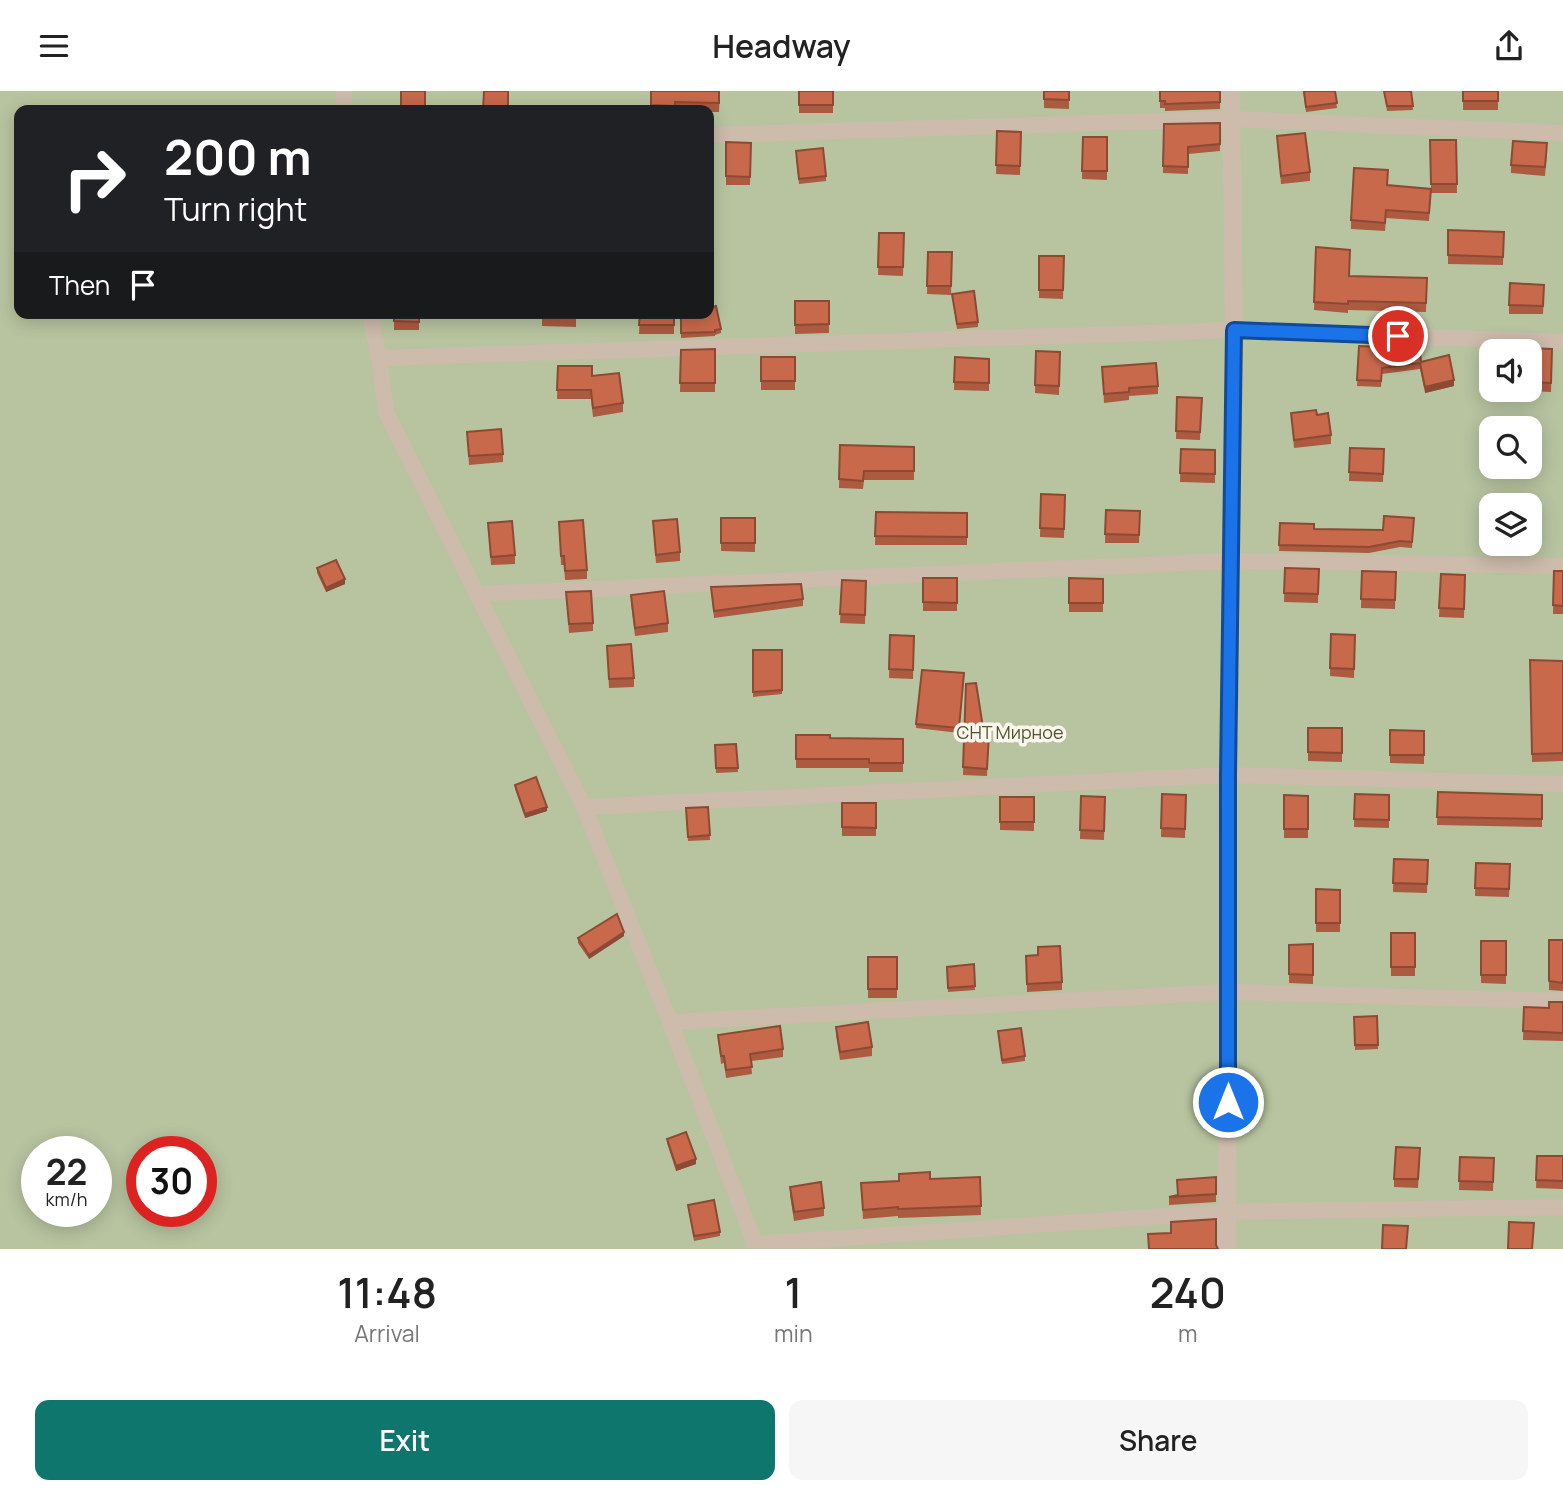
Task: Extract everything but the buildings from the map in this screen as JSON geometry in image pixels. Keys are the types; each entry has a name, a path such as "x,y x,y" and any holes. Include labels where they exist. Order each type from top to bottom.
{"street":[{"path":"1227,1249 1228,775 1234,330 1231,91"}],"lane":[{"path":"714,135 1231,119 1563,133"},
{"path":"371,319 386,412 584,807 670,1022 755,1247 1227,1212 1563,1207"},
{"path":"379,358 1234,330 1563,342"},
{"path":"478,594 1231,561 1563,566"},
{"path":"584,807 1228,775 1563,784"},
{"path":"670,1022 1228,992 1563,1001"}],"green space":[{"name":"СНТ Мирное","path":"0,91 1563,91 1563,1249 0,1249"}],"route":[{"path":"1228,1102 1228,775 1234,330 1398,336"}]}
